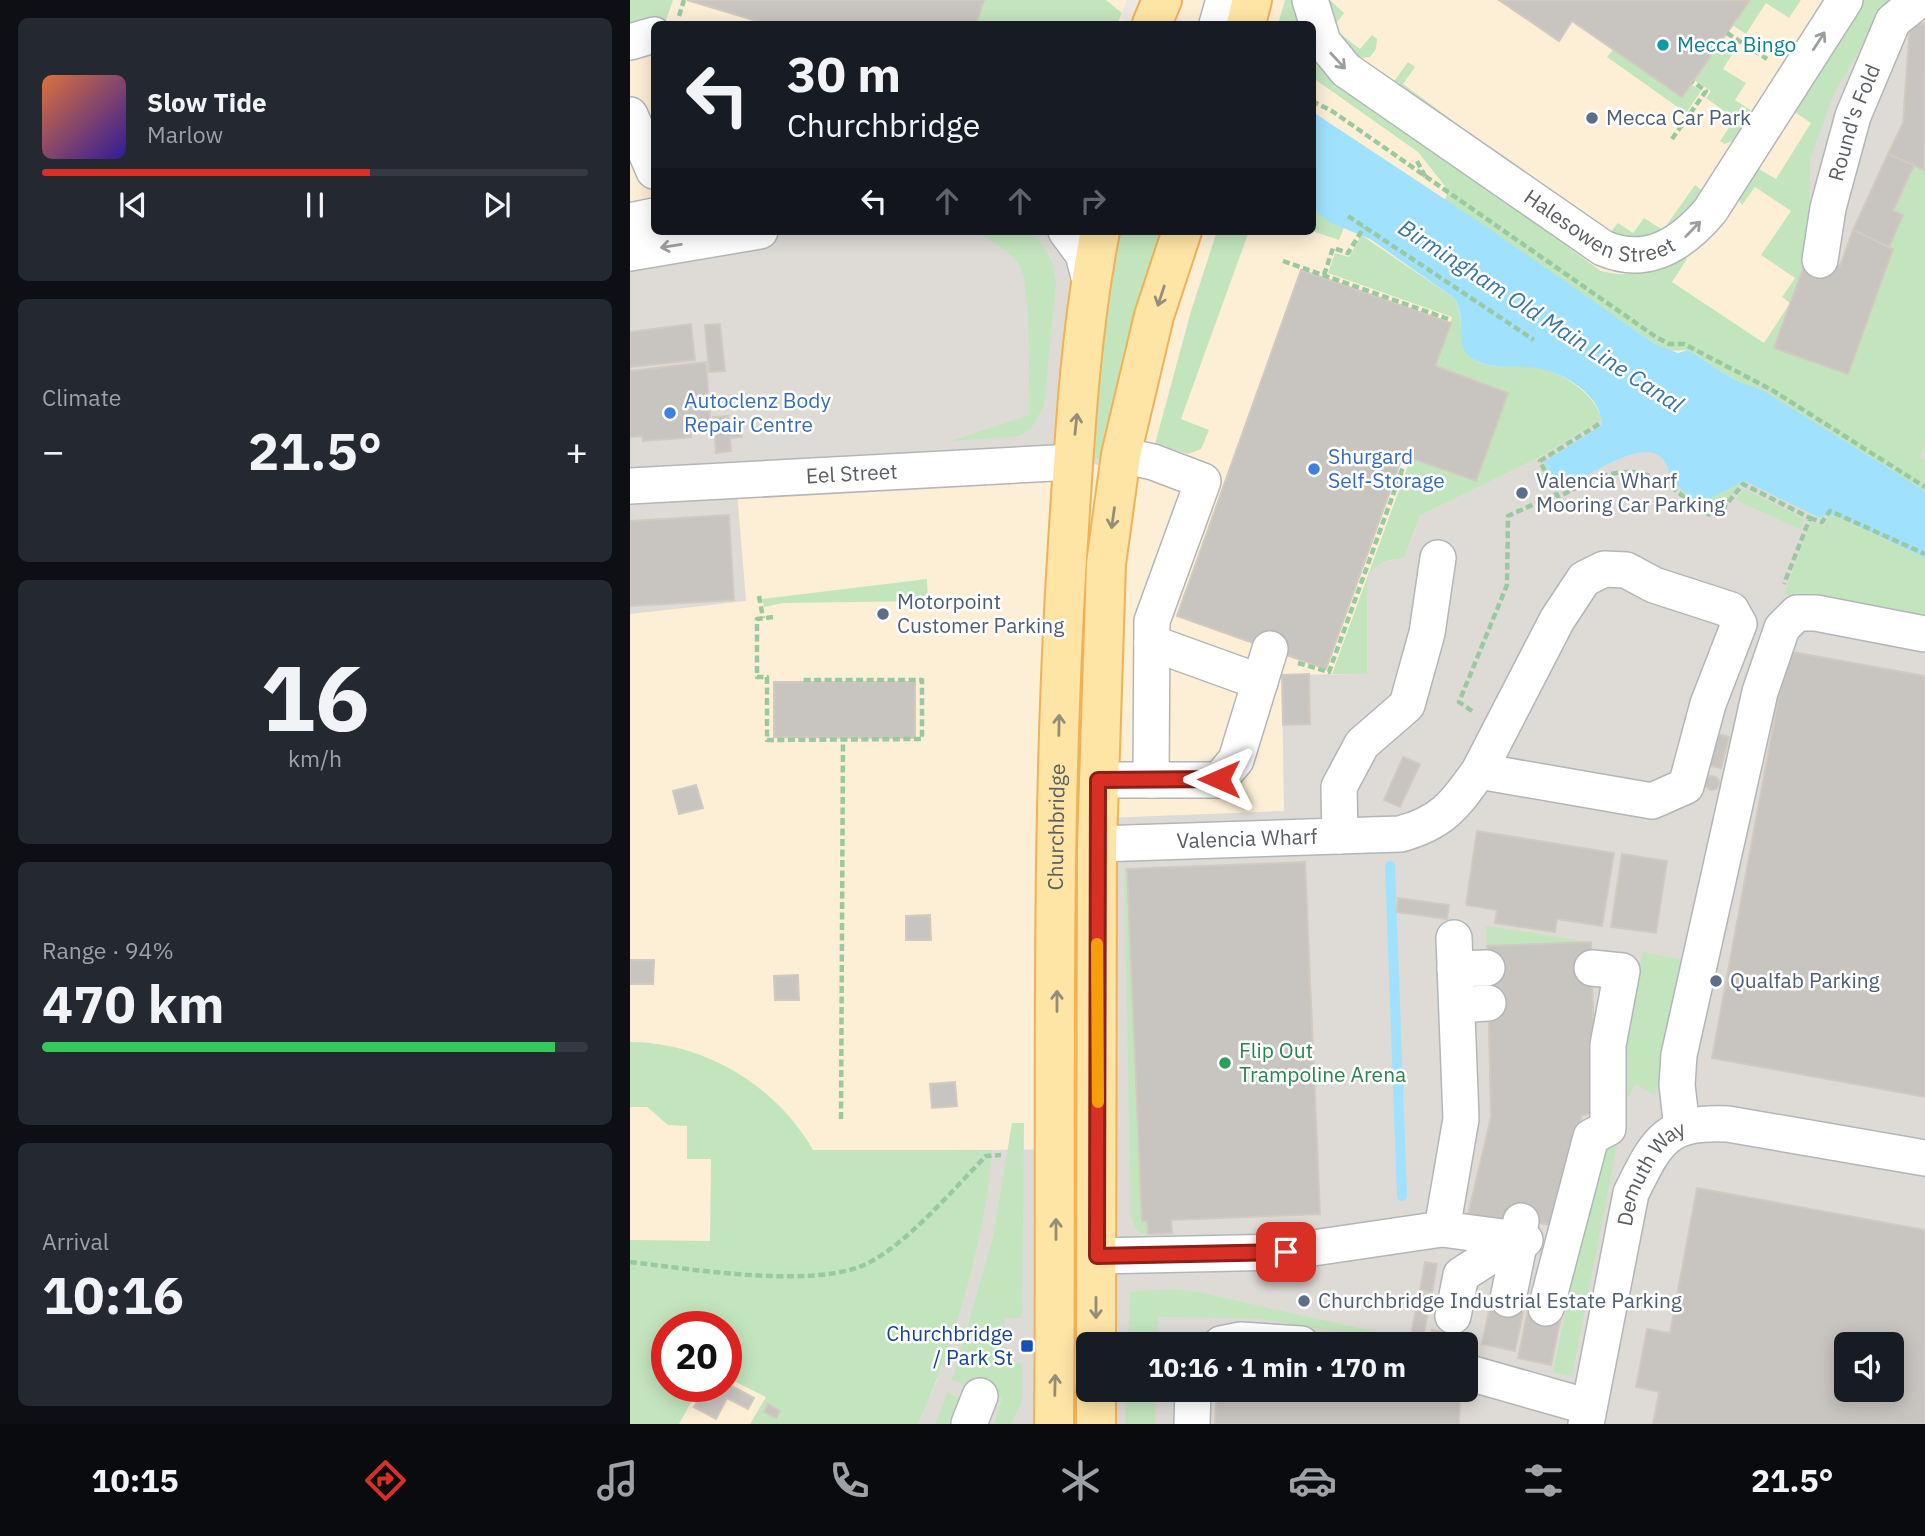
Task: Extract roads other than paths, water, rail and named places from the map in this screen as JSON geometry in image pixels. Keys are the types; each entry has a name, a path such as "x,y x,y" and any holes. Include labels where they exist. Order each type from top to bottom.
{"main road":[{"path":"1153,21 1162,0"},
{"path":"1226,18 1252,0"},
{"name":"Churchbridge","path":"1054,1424 1060,672 1073,462 1090,281 1099,235"},
{"name":"Churchbridge","path":"1096,1332 1097,844 1107,564 1121,455 1154,316 1181,235"},
{"path":"1096,1402 1096,1424"}],"street":[{"name":"Halesowen Street","path":"1310,0 1323,42 1346,70 1603,248 1618,254 1633,255 1665,250 1684,239 1697,226 1740,167 1845,0"},
{"name":"Round's Fold","path":"1820,260 1828,208 1853,116 1893,21 1919,0"},
{"path":"630,42 651,36"},
{"path":"630,115 651,165"},
{"path":"630,221 651,217"},
{"path":"630,253 737,235"},
{"path":"1069,235 1083,254 1090,281"},
{"path":"1121,455 1153,462 1203,481 1152,621 1151,780"},
{"name":"Eel Street","path":"630,486 1073,462"},
{"path":"1340,836 1339,788 1362,744 1407,705 1427,633 1438,558"},
{"name":"Valencia Wharf","path":"1097,844 1400,834 1421,829 1452,810 1479,771 1557,620 1584,579 1604,569 1626,569 1654,585 1731,610 1739,624 1708,704 1686,786 1652,801 1479,771"},
{"path":"1682,1128 1676,1085 1679,1055 1760,692 1782,628 1797,613 1816,613 1925,634"},
{"path":"1098,780 1219,779 1236,761 1267,661 1152,643"},
{"path":"1442,1229 1467,1140 1473,1004 1466,958"},
{"path":"1546,1308 1591,1137 1608,1128 1608,1045 1622,971 1592,968"},
{"name":"Demuth Way","path":"1588,1415 1631,1193 1660,1142 1682,1128 1728,1124 1925,1158"},
{"path":"1097,1256 1286,1252 1442,1229 1519,1233 1564,1246"},
{"path":"1508,1300 1519,1233"},
{"path":"1453,1316 1461,1275 1519,1233"},
{"path":"1478,1376 1588,1415"},
{"path":"1192,1424 1193,1402"}],"water":[{"name":"Birmingham Old Main Line Canal","path":"1316,114 1484,225 1655,344 1678,353 1688,350 1735,380 1764,391 1925,491 1925,558 1839,517 1828,514 1820,518 1744,481 1699,504 1674,482 1662,458 1652,453 1626,456 1559,492 1544,462 1602,425 1595,403 1576,384 1552,372 1540,368 1487,365 1472,358 1463,348 1460,312 1454,298 1370,239 1331,223 1316,211"}],"waterway":[{"path":"1390,866 1402,1196"}],"place":[{"name":"Mecca Bingo","path":"1663,45"},
{"name":"Mecca Car Park","path":"1592,118"},
{"name":"Autoclenz Body Repair Centre","path":"670,413"},
{"name":"Shurgard Self-Storage","path":"1314,469"},
{"name":"Valencia Wharf Mooring Car Parking","path":"1522,493"},
{"name":"Motorpoint Customer Parking","path":"883,614"},
{"name":"Qualfab Parking","path":"1716,981"},
{"name":"Flip Out Trampoline Arena","path":"1225,1063"},
{"name":"Churchbridge Industrial Estate Parking","path":"1304,1301"},
{"name":"Churchbridge / Park St","path":"1027,1346"}]}
